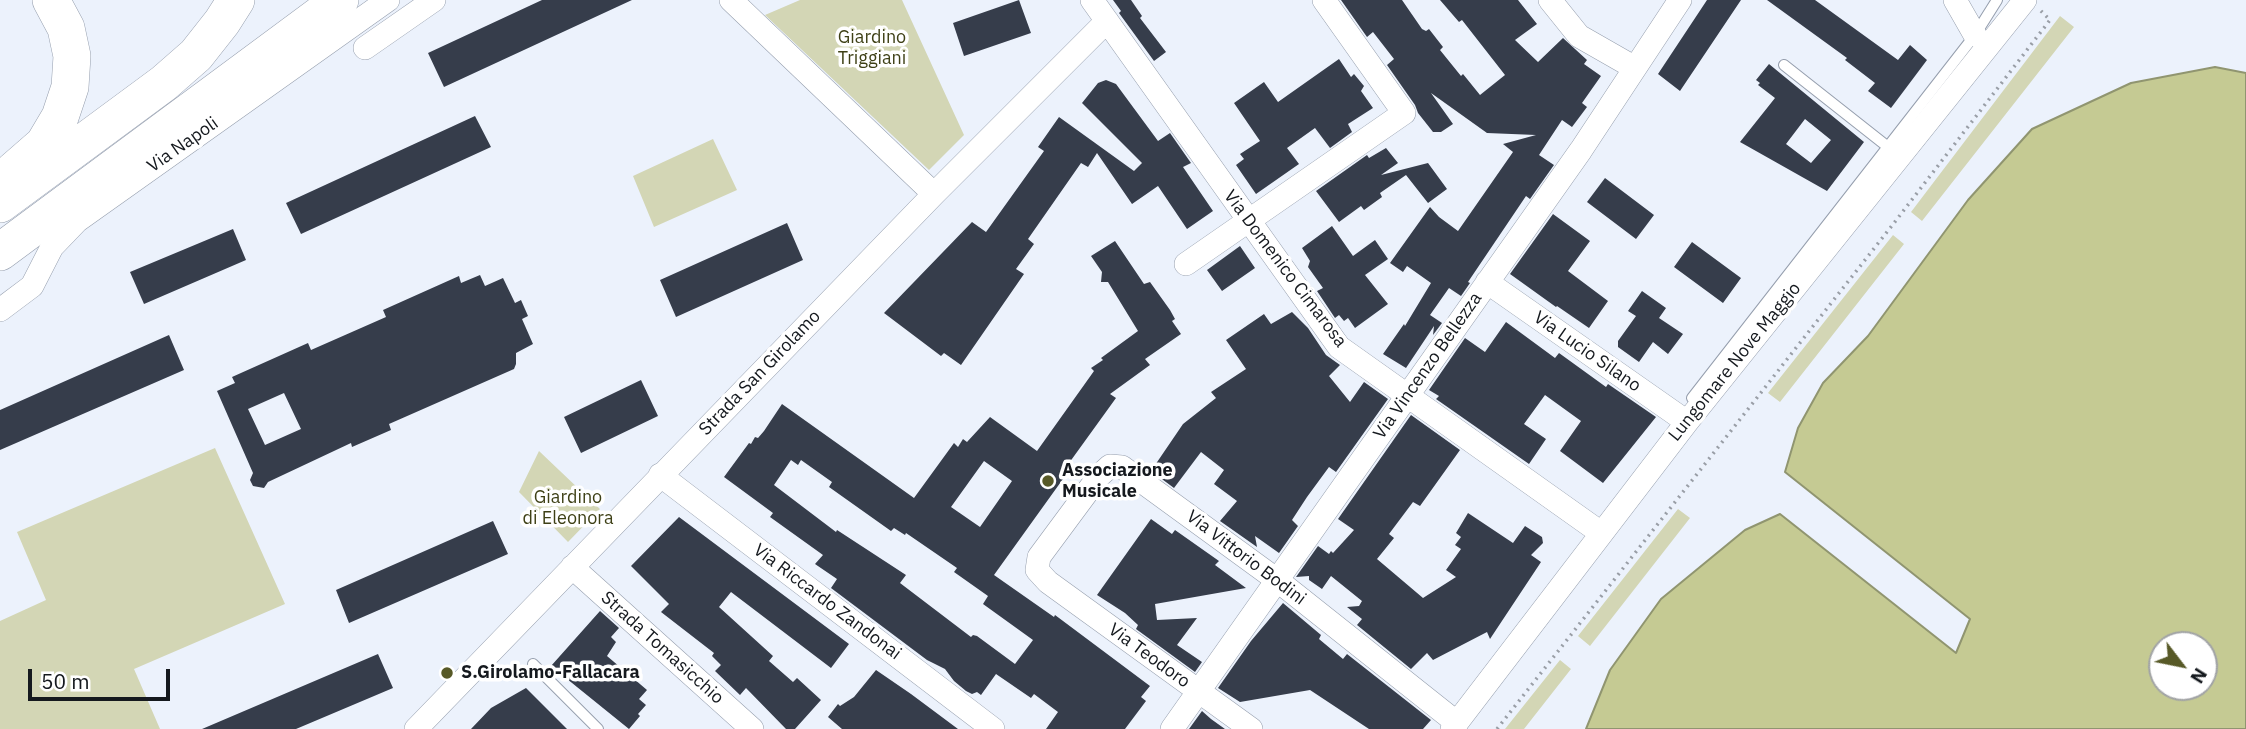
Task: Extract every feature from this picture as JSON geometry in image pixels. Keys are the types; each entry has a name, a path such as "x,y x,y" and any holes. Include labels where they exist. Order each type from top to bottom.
{"highway":[{"path":"0,180 44,144 60,117 70,87 70,46 65,28 51,0"},
{"path":"0,204 164,83 196,55 236,0"},
{"path":"0,228 307,0"},
{"path":"0,251 340,0"}],"street":[{"name":"Via Napoli","path":"0,310 32,286 52,247 77,221 388,0"},
{"path":"365,48 434,0"},
{"path":"731,0 934,194"},
{"name":"Via Domenico Cimarosa","path":"1092,0 1339,347 1601,533"},
{"path":"1186,264 1404,113 1324,0"},
{"path":"1550,0 1579,36 1635,68"},
{"name":"Via Vincenzo Bellezza","path":"1172,729 1581,150 1679,0"},
{"path":"1955,0 1975,35"},
{"name":"Lungomare Nove Maggio","path":"1454,726 1601,533 1682,419 2032,4"},
{"name":"Strada San Girolamo","path":"416,729 934,194 1107,21"},
{"name":"Via Lucio Silano","path":"1487,282 1682,419"},
{"name":"Via Vittorio Bodini","path":"1048,582 1037,570 1039,557 1099,476 1110,466 1122,467 1277,580 1454,726"},
{"name":"Via Riccardo Zandonai","path":"660,475 992,729"},
{"name":"Strada Tomasicchio","path":"572,567 752,729"},
{"name":"Via Teodoro","path":"1048,582 1251,729"}],"lane":[{"path":"1682,419 1975,35 1997,0"},
{"path":"1784,65 1888,147"},
{"path":"533,664 598,729"}],"path":[{"path":"1497,729 2050,20 2032,4"}],"green space":[{"name":"Giardino Triggiani","path":"800,0 902,0 964,135 929,170 765,15"},
{"path":"2060,16 2074,27 1922,221 1911,212"},
{"path":"713,139 737,190 654,227 633,176"},
{"path":"1893,235 1904,244 1780,402 1768,393"},
{"path":"215,448 285,604 134,669 160,729 0,729 0,621 46,600 17,532"},
{"name":"Giardino di Eleonora","path":"539,451 600,509 568,542 519,492"},
{"path":"1678,509 1690,518 1590,646 1578,636"},
{"path":"1560,660 1571,669 1524,729 1505,729"}],"shaded area":[{"path":"2215,67 2246,73 2246,729 1586,729 1610,670 1661,599 1745,530 1780,514 1956,653 1970,619 1785,472 1798,428 1823,383 1868,336 1968,200 2032,129 2131,83"}],"building":[{"path":"542,0 632,0 444,87 428,53"},
{"path":"1019,0 1031,33 964,56 953,23"},
{"path":"1113,0 1131,0 1142,16 1140,18 1166,52 1154,61 1119,13 1121,11"},
{"path":"1341,0 1402,0 1422,29 1429,29 1443,47 1440,50 1480,95 1505,75 1462,20 1459,22 1440,0 1518,0 1537,24 1515,40 1538,62 1563,38 1587,60 1584,64 1601,76 1582,103 1587,107 1572,127 1562,120 1539,155 1554,165 1530,199 1526,196 1461,296 1449,288 1430,315 1442,323 1433,335 1434,326 1406,368 1383,354 1404,324 1405,326 1431,283 1407,266 1403,272 1390,263 1430,207 1458,231 1513,152 1503,144 1536,135 1487,133 1431,93 1453,124 1441,132 1433,132 1387,65 1394,59 1373,32 1367,37"},
{"path":"1707,0 1741,0 1680,91 1658,74"},
{"path":"1767,0 1815,0 1898,60 1910,45 1927,60 1891,108 1868,91 1875,83 1845,60 1847,58"},
{"path":"1339,59 1351,77 1354,74 1364,86 1361,91 1373,108 1348,124 1352,132 1330,148 1315,128 1287,148 1299,164 1256,194 1236,165 1244,159 1240,154 1260,141 1234,103 1264,82 1278,102"},
{"path":"1769,64 1864,142 1827,191 1740,142 1775,98 1758,85 1760,83 1756,80","holes":["1805,119 1831,140 1811,163 1786,144"]},
{"path":"1106,80 1116,84 1158,141 1170,133 1191,163 1183,167 1213,211 1187,229 1158,186 1132,204 1097,153 1088,167 1081,163 1028,239 1034,244 1016,269 1024,274 961,365 944,353 941,356 884,313 972,222 986,232 1044,151 1038,147 1059,117 1134,171 1142,163 1082,103 1098,83"},
{"path":"475,116 491,147 301,234 286,203"},
{"path":"1386,148 1398,163 1381,175 1428,163 1447,189 1428,203 1406,175 1380,193 1382,197 1364,210 1361,206 1339,222 1316,191 1367,155 1369,158"},
{"path":"1605,178 1654,215 1636,239 1587,202"},
{"path":"1553,214 1590,241 1568,271 1608,301 1589,328 1510,274"},
{"path":"787,223 803,260 676,317 660,280"},
{"path":"1332,226 1353,256 1375,240 1388,259 1365,275 1388,304 1355,328 1348,318 1344,321 1339,315 1335,318 1317,291 1323,288 1308,267 1310,261 1302,248"},
{"path":"233,229 246,260 144,304 130,272"},
{"path":"1115,241 1144,284 1150,282 1170,310 1175,319 1172,321 1181,334 1145,359 1150,365 1110,394 1116,398 1064,470 1068,472 994,575 1054,617 1055,615 1150,686 1141,697 1146,701 1125,729 1046,729 1058,712 1034,694 1031,698 996,674 981,695 966,691 945,669 927,660 831,588 837,579 815,564 823,555 770,517 773,513 724,477 749,443 764,431 782,404 914,498 954,443 958,447 963,439 967,442 990,417 1037,451 1094,371 1091,368 1138,331 1108,282 1101,282 1102,272 1091,256","holes":["791,460 798,465 801,460 832,482 829,487 891,531 894,528 905,535 906,533 957,568 954,572 988,596 983,604 1033,640 1015,664 977,636 971,637 900,583 906,575 837,530 836,532 774,485","984,461 1012,481 980,527 951,507"]},
{"path":"1692,242 1741,278 1723,303 1674,267"},
{"path":"1240,246 1255,268 1222,291 1207,270"},
{"path":"480,275 485,286 503,278 515,303 521,300 528,316 522,319 533,344 516,353 514,369 389,424 391,430 352,447 351,443 268,482 264,488 253,486 250,480 253,473 217,391 235,383 232,377 308,343 311,350 386,317 383,310 459,276 461,283","holes":["284,393 301,429 265,445 248,409"]},
{"path":"1642,291 1666,308 1659,318 1683,334 1668,354 1653,342 1639,362 1618,347 1618,341 1636,316 1628,311"},
{"path":"1292,312 1308,328 1326,355 1340,365 1329,376 1350,402 1364,382 1388,399 1336,472 1329,467 1307,497 1292,520 1298,526 1279,553 1255,536 1257,547 1220,521 1237,501 1214,484 1224,470 1201,452 1174,488 1151,471 1183,424 1216,398 1211,392 1246,369 1226,340 1264,314 1271,324"},
{"path":"1506,322 1555,358 1559,353 1606,387 1608,384 1656,417 1603,483 1560,451 1581,421 1545,395 1524,424 1546,439 1529,464 1436,399 1439,396 1429,390 1465,338 1485,352"},
{"path":"169,335 184,370 0,450 0,410"},
{"path":"641,380 658,416 581,453 564,417"},
{"path":"1411,415 1460,450 1420,506 1413,502 1389,534 1394,538 1377,559 1423,598 1456,577 1446,570 1461,549 1455,545 1461,537 1456,533 1468,513 1513,543 1525,526 1542,537 1543,543 1531,555 1541,562 1490,639 1487,632 1433,660 1427,653 1411,669 1357,625 1362,619 1347,607 1359,606 1362,601 1331,576 1322,589 1309,580 1309,576 1296,577 1318,546 1329,554 1331,551 1333,553 1354,530 1338,519"},
{"path":"679,517 849,644 831,668 731,592 719,607 773,656 769,661 793,682 797,678 821,700 795,729 786,729 746,688 740,695 715,671 721,665 712,656 714,653 661,612 669,604 631,566"},
{"path":"1151,519 1172,534 1175,530 1219,561 1215,565 1246,588 1155,604 1157,620 1197,618 1177,645 1202,662 1195,672 1136,629 1138,625 1125,613 1097,595"},
{"path":"493,521 508,554 349,623 336,590"},
{"path":"1283,603 1321,635 1319,639 1343,659 1347,654 1431,720 1423,729 1369,729 1310,690 1240,702 1218,688 1251,641"},
{"path":"600,611 619,628 611,637 616,642 607,656 647,690 639,699 646,705 629,729 551,666"},
{"path":"378,654 393,688 296,729 202,729"},
{"path":"876,670 958,729 842,729 828,717 838,704 840,706 854,697"},
{"path":"526,688 567,729 471,729 491,708"},
{"path":"1202,711 1211,719 1225,729 1189,729"}],"place":[{"name":"Associazione Musicale","path":"1048,481"},
{"name":"S.Girolamo-Fallacara","path":"447,673"}]}
